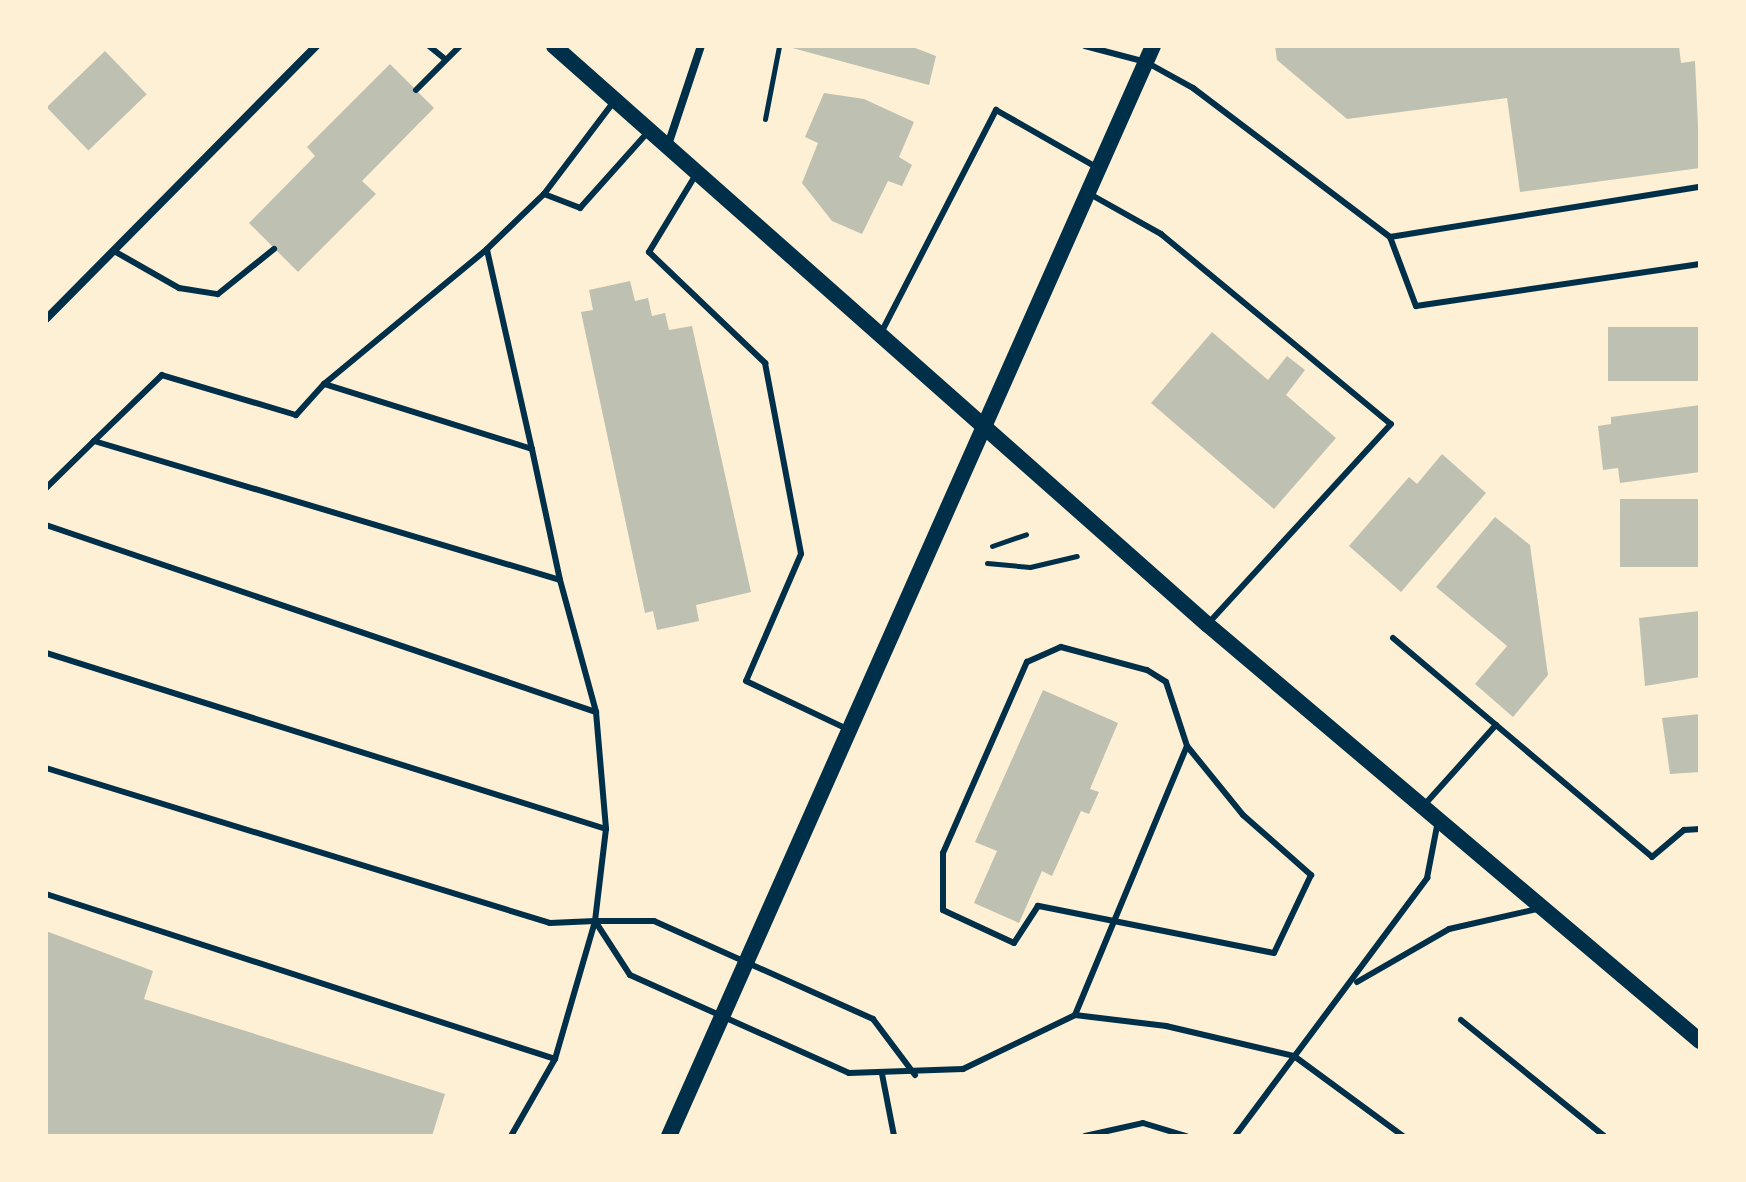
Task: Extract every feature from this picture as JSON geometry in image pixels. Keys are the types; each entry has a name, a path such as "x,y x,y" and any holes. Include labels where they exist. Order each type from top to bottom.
{"main road":[{"path":"554,46 1208,625 1426,803 1541,909 1700,1041"},
{"path":"669,1136 852,731 1153,46"}],"street":[{"path":"46,319 316,46"},
{"path":"668,145 701,46"}],"lane":[{"path":"429,46 444,58"},
{"path":"416,90 444,58 460,46"},
{"path":"1085,46 1146,62 1193,88 1390,237 1416,306 1700,264"},
{"path":"46,488 162,375 296,415 324,384 487,249 544,194 615,100"},
{"path":"880,336 996,110 1099,169"},
{"path":"544,194 580,208 649,131"},
{"path":"697,173 649,252 765,363 801,554 746,681 852,731"},
{"path":"1390,237 1700,187"},
{"path":"1088,193 1161,234 1391,424 1208,625"},
{"path":"114,251 179,288 218,294 274,249"},
{"path":"487,249 560,580 596,712 606,829 595,921 555,1059 511,1136"},
{"path":"324,384 532,449"},
{"path":"94,441 560,580"},
{"path":"46,525 596,712"},
{"path":"1393,638 1652,857 1684,830 1700,829"},
{"path":"1061,647 1147,670 1166,682 1179,705 1187,746 1243,815 1311,875 1274,953 1109,923 1038,906 1014,943 943,910 943,853 1027,662 1061,647"},
{"path":"46,653 606,829"},
{"path":"1426,803 1496,725"},
{"path":"1075,1015 1109,923 1187,746"},
{"path":"46,768 550,923 654,921 873,1019 915,1075"},
{"path":"1235,1136 1294,1056 1354,984 1427,878 1439,815"},
{"path":"46,894 555,1059"},
{"path":"1354,984 1449,929 1541,909"},
{"path":"595,921 630,975 849,1073 915,1075 963,1069 1075,1015 1166,1026 1294,1056 1403,1136"},
{"path":"1461,1020 1604,1136"},
{"path":"882,1074 894,1136"},
{"path":"1085,1136 1143,1123 1186,1136"},
{"path":"1383,1136 1390,1126"}],"path":[{"path":"765,119 779,46"},
{"path":"992,546 1026,534"},
{"path":"987,563 1030,567 1077,556"}],"building":[{"path":"785,46 910,46 936,56 929,85"},
{"path":"1275,46 1679,46 1681,63 1695,61 1700,168 1520,192 1507,98 1347,119 1277,60"},
{"path":"105,51 147,94 88,150 47,107"},
{"path":"390,64 434,108 362,181 376,194 298,272 249,223 315,156 307,147"},
{"path":"824,93 864,99 914,122 899,157 912,165 902,186 888,181 862,234 832,221 802,183 818,143 805,137"},
{"path":"630,281 635,301 648,298 652,316 665,313 669,330 692,326 751,592 696,605 699,621 657,630 653,611 645,613 581,312 593,310 589,290"},
{"path":"1608,327 1700,327 1700,381 1608,381"},
{"path":"1212,332 1268,380 1287,356 1305,370 1286,395 1336,438 1274,509 1151,403"},
{"path":"1700,405 1700,472 1620,483 1618,468 1603,470 1598,426 1611,424 1611,417"},
{"path":"1442,454 1486,493 1401,592 1349,546 1409,477 1417,484"},
{"path":"1620,499 1700,499 1700,567 1620,567"},
{"path":"1495,517 1530,545 1548,675 1513,717 1475,684 1507,646 1436,587"},
{"path":"1700,611 1700,677 1645,686 1639,618"},
{"path":"1043,690 1118,723 1090,789 1099,792 1089,814 1081,811 1052,876 1042,871 1019,923 974,903 997,851 975,842"},
{"path":"1700,714 1700,772 1670,774 1662,718"},
{"path":"46,931 153,971 144,999 445,1094 432,1136 46,1136"}]}
